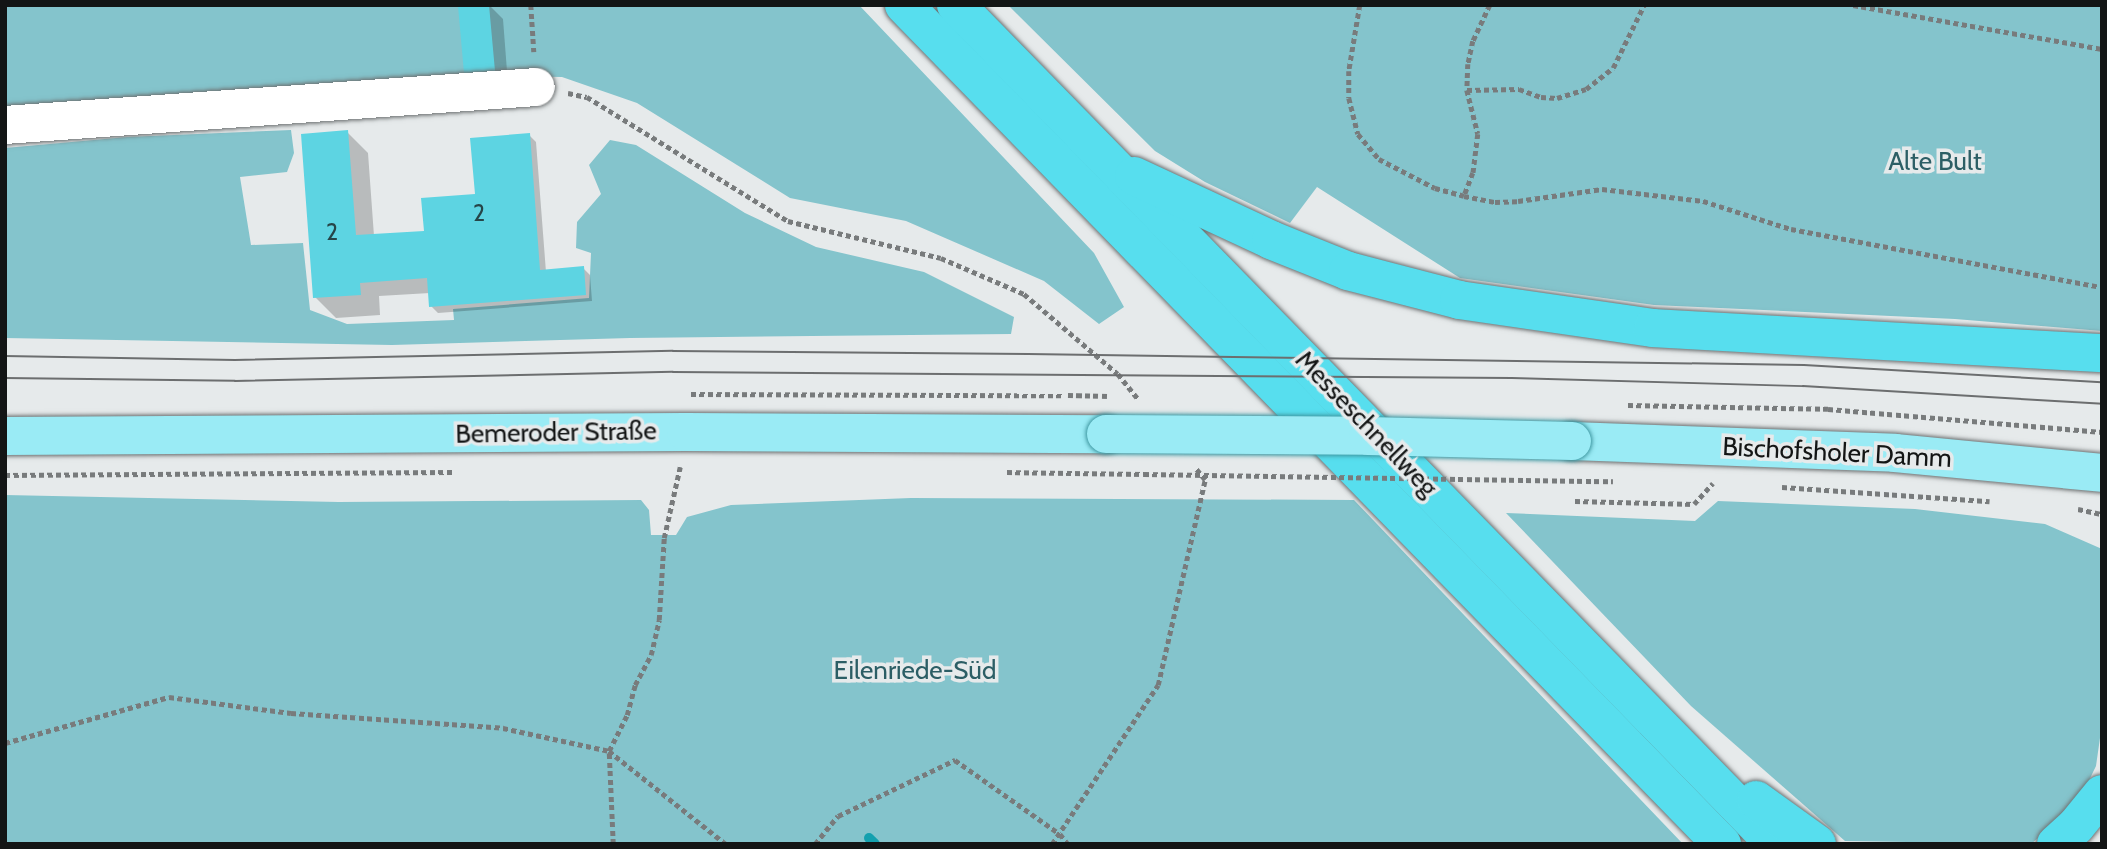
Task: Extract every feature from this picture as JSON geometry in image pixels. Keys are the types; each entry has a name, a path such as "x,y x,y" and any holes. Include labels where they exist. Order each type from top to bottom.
{"highway":[{"name":"Messeschnellweg","path":"904,5 1722,844"},
{"name":"Messeschnellweg","path":"956,5 1776,844"},
{"path":"1113,166 1271,240 1348,271 1459,300 1653,328 2102,353"},
{"path":"1670,736 1817,844"},
{"path":"2056,844 2076,826 2102,794"}],"main road":[{"name":"Bemeroder Straße","path":"5,436 686,432 1368,436 1572,441"},
{"name":"Bischofsholer Damm","path":"1572,441 1895,453 2102,473"}],"lane":[{"path":"5,125 536,87"}],"path":[{"path":"531,5 536,87 587,97 788,221 942,258 1024,295 1118,374 1144,406"},
{"path":"1360,5 1349,71 1349,98 1358,134 1379,159 1435,188 1495,202 1602,189 1703,201 1791,229 2102,288"},
{"path":"1464,196 1473,173 1478,134 1467,90 1473,41 1490,5"},
{"path":"1467,90 1519,89 1541,97 1557,98 1586,89 1613,68 1644,5"},
{"path":"1853,5 2102,49"},
{"path":"1052,844 1158,685 1205,480 1188,459"},
{"path":"666,468 693,468"},
{"path":"5,475 462,472"},
{"path":"993,472 1625,481"},
{"path":"1700,482 1726,484"},
{"path":"1575,501 1694,504 1713,483"},
{"path":"613,844 609,751 627,715 635,685 651,655 659,620 664,538 676,484"},
{"path":"1780,487 1996,501"},
{"path":"2076,508 2102,514"},
{"path":"5,743 169,697 291,713 503,728 609,751 726,844"},
{"path":"815,844 838,816 955,760 1060,834 1068,844"}],"green space":[{"path":"5,5 859,5 1094,253 1124,307 1099,324 1044,281 906,221 790,198 637,103 562,77 506,76 5,111"},
{"name":"Alte Bult","path":"1008,5 2102,5 2102,331 1955,319 1654,305 1460,278 1317,187 1290,223 1205,182 1155,151"},
{"path":"291,130 294,153 287,172 240,177 251,245 303,243 310,310 347,324 454,320 453,309 589,298 591,253 576,248 577,222 601,194 589,165 610,140 636,145 745,213 816,247 924,272 1014,317 1011,334 630,338 392,345 5,338 5,148 127,137"},
{"name":"Eilenriede-Süd","path":"5,495 339,502 641,500 649,510 651,535 676,535 687,517 731,505 911,498 1354,500 1683,844 5,844"},
{"path":"1718,501 1915,509 2045,524 2102,549 2102,724 2096,766 2078,803 2031,844 1845,841 1691,706 1506,513 1695,521"}],"building":[{"path":"489,5 495,71 464,73 458,6"},
{"path":"348,130 356,235 424,231 421,198 475,194 470,138 530,133 540,270 584,266 586,295 429,307 427,278 360,283 361,295 313,298 301,134"}],"waterway":[{"path":"869,838 875,844"}],"tram line":[{"path":"5,356 235,360 673,351 1028,354 1804,365 2102,382"},
{"path":"5,378 235,381 673,372 1512,378 1803,386 2102,404"}]}
